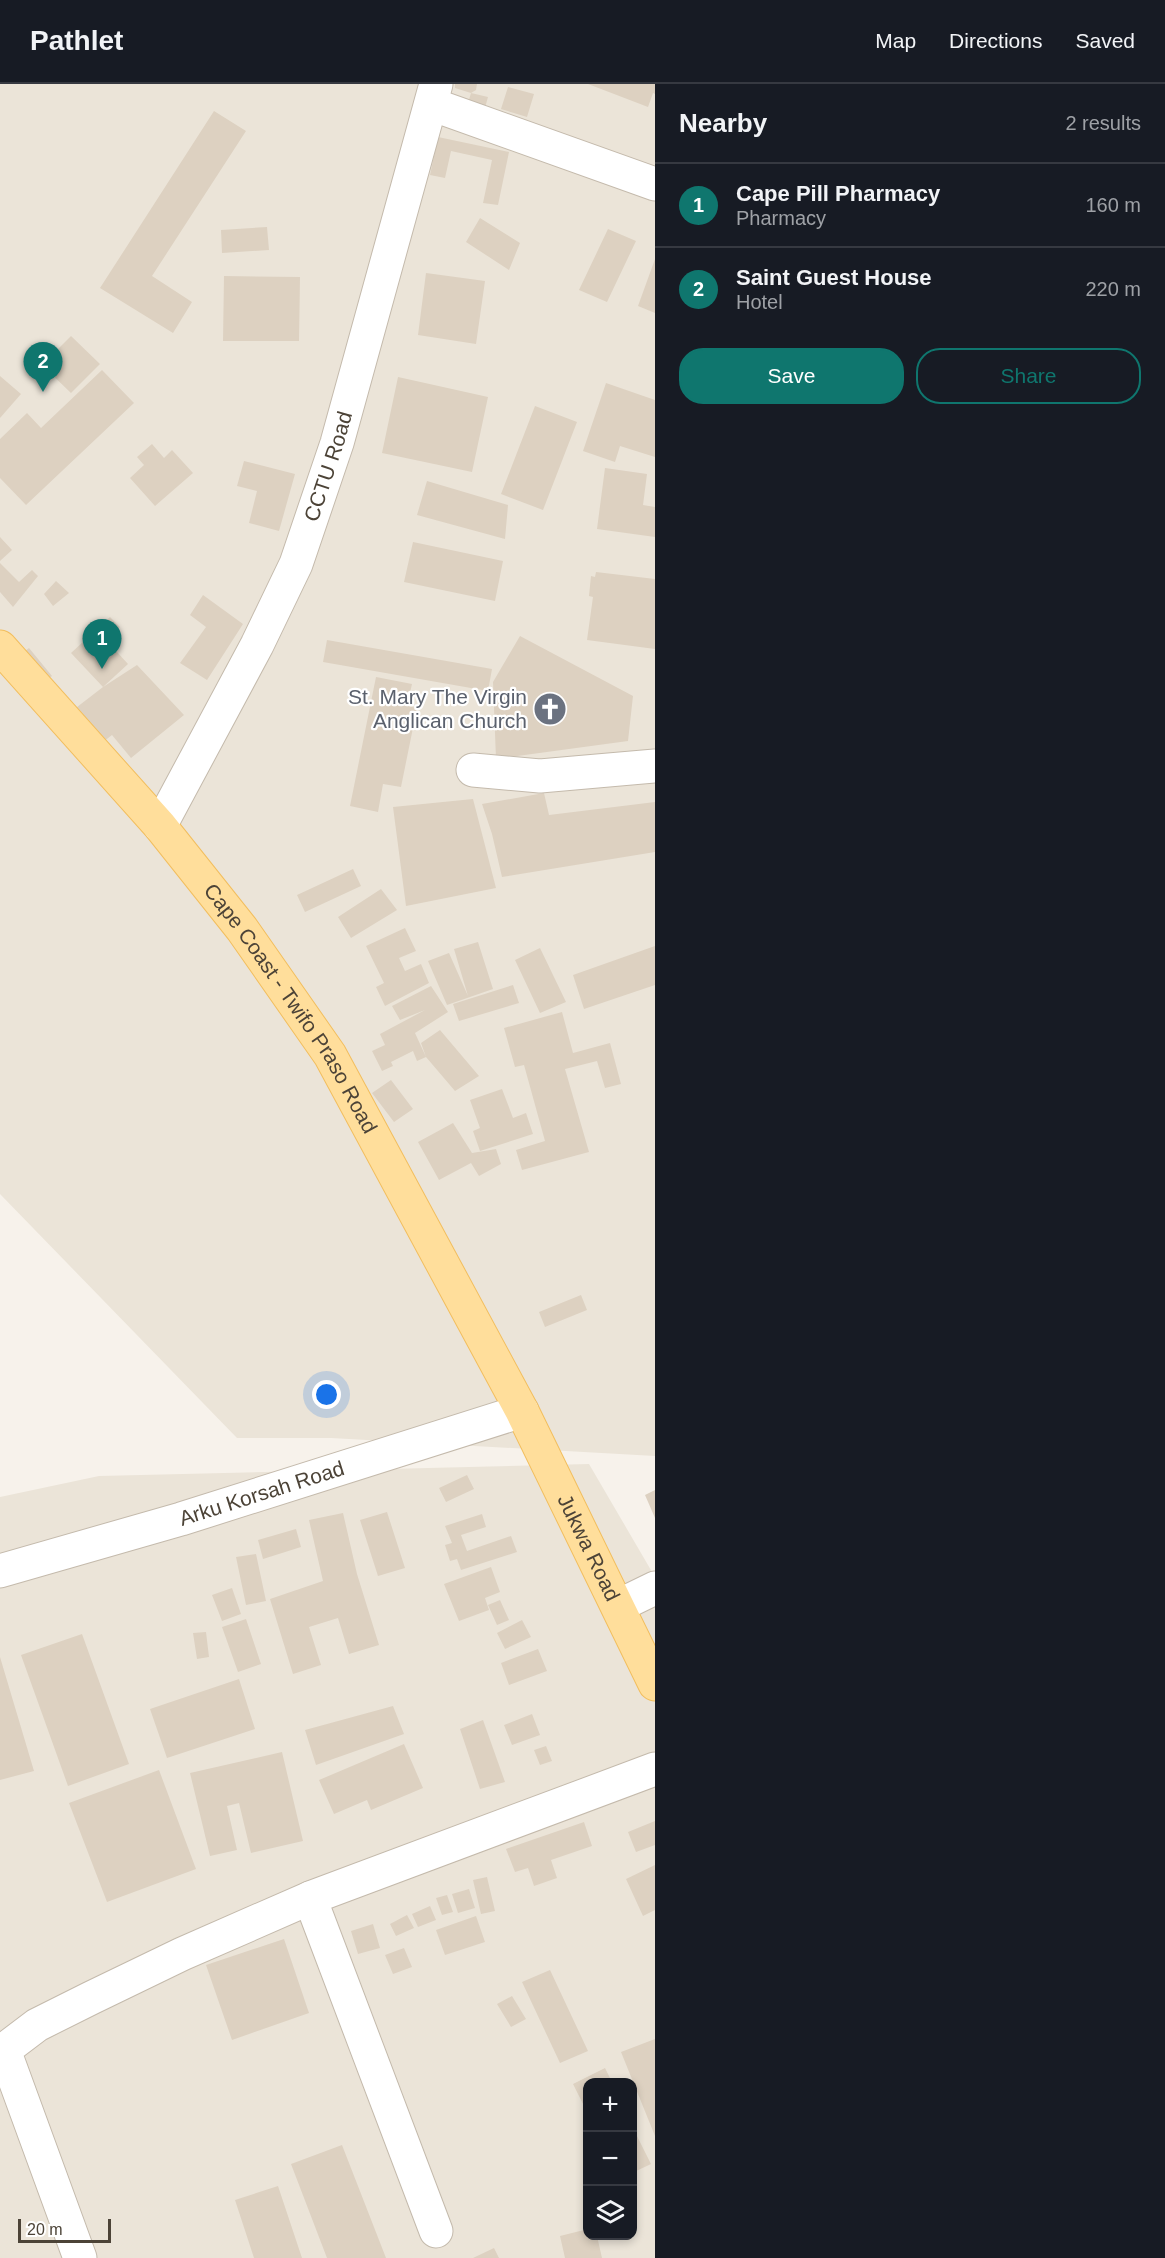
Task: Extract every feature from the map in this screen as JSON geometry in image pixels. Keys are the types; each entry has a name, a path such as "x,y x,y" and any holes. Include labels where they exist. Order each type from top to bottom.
{"main road":[{"name":"Cape Coast - Twifo Praso Road","path":"0,647 160,826 242,929 330,1055 522,1411"},
{"name":"Jukwa Road","path":"522,1411 655,1684"}],"street":[{"path":"434,94 655,184"},
{"name":"CCTU Road","path":"160,826 258,645 296,564 337,443 434,94"},
{"path":"473,770 540,776 655,766"},
{"name":"Arku Korsah Road","path":"0,1571 181,1519 522,1411"},
{"path":"618,1606 655,1588"},
{"path":"80,2258 1,2047 37,2025 182,1954 310,1898 655,1769"},
{"path":"310,1898 436,2231"}],"shaded area":[{"path":"0,84 655,84 655,1456 331,1438 237,1438 0,1194"},
{"path":"589,1464 655,1577 655,2258 0,2258 0,1497 99,1476"}],"building":[{"path":"455,84 477,84 476,90 471,93 455,88"},
{"path":"588,84 655,84 655,94 653,93 648,107"},
{"path":"508,87 534,94 527,117 501,109"},
{"path":"471,93 488,97 483,115 466,110"},
{"path":"214,111 246,131 152,276 192,302 173,333 100,288"},
{"path":"438,137 509,152 498,205 483,203 492,160 451,151 445,178 430,175"},
{"path":"480,218 520,243 509,270 466,242"},
{"path":"267,227 269,250 222,253 221,230"},
{"path":"608,229 636,241 607,302 579,290"},
{"path":"655,259 655,313 638,306"},
{"path":"426,273 485,281 476,344 418,335"},
{"path":"224,276 300,277 299,341 223,341"},
{"path":"71,336 100,364 71,393 42,365"},
{"path":"102,370 134,403 26,505 0,478 0,439 27,413 41,428"},
{"path":"0,376 21,394 0,418"},
{"path":"398,377 488,397 472,472 382,453"},
{"path":"606,383 655,400 655,457 620,446 615,462 583,451"},
{"path":"535,406 577,422 543,510 501,494"},
{"path":"152,444 164,458 172,450 193,473 155,506 130,478 144,465 137,457"},
{"path":"244,461 295,474 279,531 249,523 257,491 237,486"},
{"path":"605,468 647,474 643,505 655,507 655,537 597,529"},
{"path":"427,481 508,505 505,539 417,515"},
{"path":"0,537 12,550 0,561"},
{"path":"413,542 503,561 495,601 404,582"},
{"path":"0,563 19,582 32,570 38,576 13,607 0,592"},
{"path":"596,572 655,579 655,649 587,640 593,597 589,596 591,576 595,577"},
{"path":"56,581 69,593 53,606 44,594"},
{"path":"203,595 243,624 207,680 180,663 206,627 190,615"},
{"path":"110,617 120,627 106,640 128,664 103,687 71,653"},
{"path":"520,636 633,696 628,741 496,759 493,682"},
{"path":"327,640 492,669 488,691 323,662"},
{"path":"29,648 52,676 38,686 16,658"},
{"path":"137,665 184,715 131,758 112,735 103,742 68,714"},
{"path":"376,677 412,684 407,706 417,708 401,787 383,784 378,812 350,806"},
{"path":"544,793 549,815 655,802 655,852 502,877 482,804"},
{"path":"473,799 496,888 406,906 393,807"},
{"path":"353,869 361,886 305,912 297,895"},
{"path":"381,889 397,910 351,938 338,917"},
{"path":"405,928 416,951 399,958 405,971 421,964 429,983 385,1006 376,987 384,983 366,946"},
{"path":"478,942 493,989 447,1005 428,961 449,953 468,996 454,949"},
{"path":"655,946 655,985 584,1009 573,975"},
{"path":"540,948 566,1002 540,1013 515,960"},
{"path":"513,985 519,1003 459,1021 453,1004"},
{"path":"431,986 448,1012 415,1033 426,1057 417,1061 413,1051 391,1062 393,1066 382,1071 372,1051 385,1045 380,1034 425,1010 400,1020 392,1006"},
{"path":"562,1012 573,1053 610,1043 621,1084 605,1088 597,1061 565,1069 589,1152 522,1170 516,1150 545,1141 524,1065 515,1067 504,1028"},
{"path":"440,1030 479,1076 455,1091 426,1057 421,1043"},
{"path":"391,1080 413,1109 394,1122 372,1093"},
{"path":"502,1089 513,1118 526,1113 533,1134 480,1151 473,1131 480,1128 470,1100"},
{"path":"453,1123 472,1153 496,1149 501,1164 479,1176 471,1163 439,1180 418,1142"},
{"path":"581,1295 587,1310 545,1327 539,1312"},
{"path":"467,1475 474,1489 446,1502 439,1488"},
{"path":"655,1490 655,1518 645,1495"},
{"path":"387,1512 405,1568 378,1576 360,1520"},
{"path":"343,1513 357,1574 379,1645 349,1654 338,1618 309,1627 321,1665 293,1674 270,1599 323,1581 309,1520"},
{"path":"482,1514 486,1527 461,1535 467,1551 511,1536 517,1552 461,1570 457,1559 450,1561 445,1545 452,1543 445,1526"},
{"path":"296,1529 301,1547 263,1559 258,1540"},
{"path":"256,1554 266,1601 246,1605 236,1557"},
{"path":"491,1567 500,1592 485,1598 489,1610 459,1621 444,1584"},
{"path":"232,1588 241,1614 222,1621 212,1595"},
{"path":"500,1600 509,1620 497,1625 488,1605"},
{"path":"246,1619 261,1664 238,1672 222,1627"},
{"path":"522,1620 531,1637 505,1649 497,1633"},
{"path":"206,1632 209,1657 197,1659 193,1633"},
{"path":"82,1634 129,1764 68,1786 21,1655"},
{"path":"538,1649 547,1671 509,1685 501,1663"},
{"path":"0,1657 34,1771 0,1780"},
{"path":"239,1679 255,1729 167,1758 150,1709"},
{"path":"393,1706 404,1734 316,1765 305,1730"},
{"path":"532,1714 540,1735 512,1745 504,1725"},
{"path":"483,1720 505,1782 480,1789 460,1729"},
{"path":"404,1744 423,1788 371,1810 367,1800 334,1814 319,1780"},
{"path":"546,1746 552,1761 540,1765 534,1750"},
{"path":"282,1752 303,1841 251,1853 239,1803 227,1806 237,1850 210,1856 190,1773"},
{"path":"159,1770 196,1869 107,1902 69,1803"},
{"path":"655,1821 655,1845 636,1852 628,1832"},
{"path":"584,1822 592,1846 551,1860 557,1878 534,1886 528,1868 515,1872 506,1849"},
{"path":"655,1865 655,1910 643,1916 626,1879"},
{"path":"487,1877 495,1911 481,1914 473,1880"},
{"path":"469,1889 475,1908 458,1913 452,1894"},
{"path":"447,1895 453,1912 442,1915 436,1898"},
{"path":"430,1906 436,1920 418,1927 412,1914"},
{"path":"407,1915 414,1928 396,1936 390,1924"},
{"path":"476,1916 485,1942 445,1955 436,1930"},
{"path":"373,1924 380,1948 358,1954 351,1931"},
{"path":"284,1939 309,2013 232,2040 206,1965"},
{"path":"404,1948 412,1967 393,1974 385,1955"},
{"path":"550,1970 588,2051 560,2063 522,1982"},
{"path":"512,1996 526,2019 511,2027 497,2004"},
{"path":"655,2039 655,2136 637,2092 637,2078 632,2078 621,2052"},
{"path":"605,2068 610,2078 585,2078"},
{"path":"583,2079 583,2104 573,2084"},
{"path":"637,2136 651,2164 637,2171"},
{"path":"342,2145 386,2258 327,2258 291,2164"},
{"path":"278,2186 302,2258 254,2258 235,2200"},
{"path":"583,2230 583,2240 598,2240 602,2258 565,2258 560,2236"},
{"path":"494,2248 499,2258 473,2258"}],"place":[{"name":"Saint Guest House","path":"43,392"},
{"name":"Cape Pill Pharmacy","path":"102,669"},
{"name":"St. Mary The Virgin Anglican Church","path":"550,709"}]}
